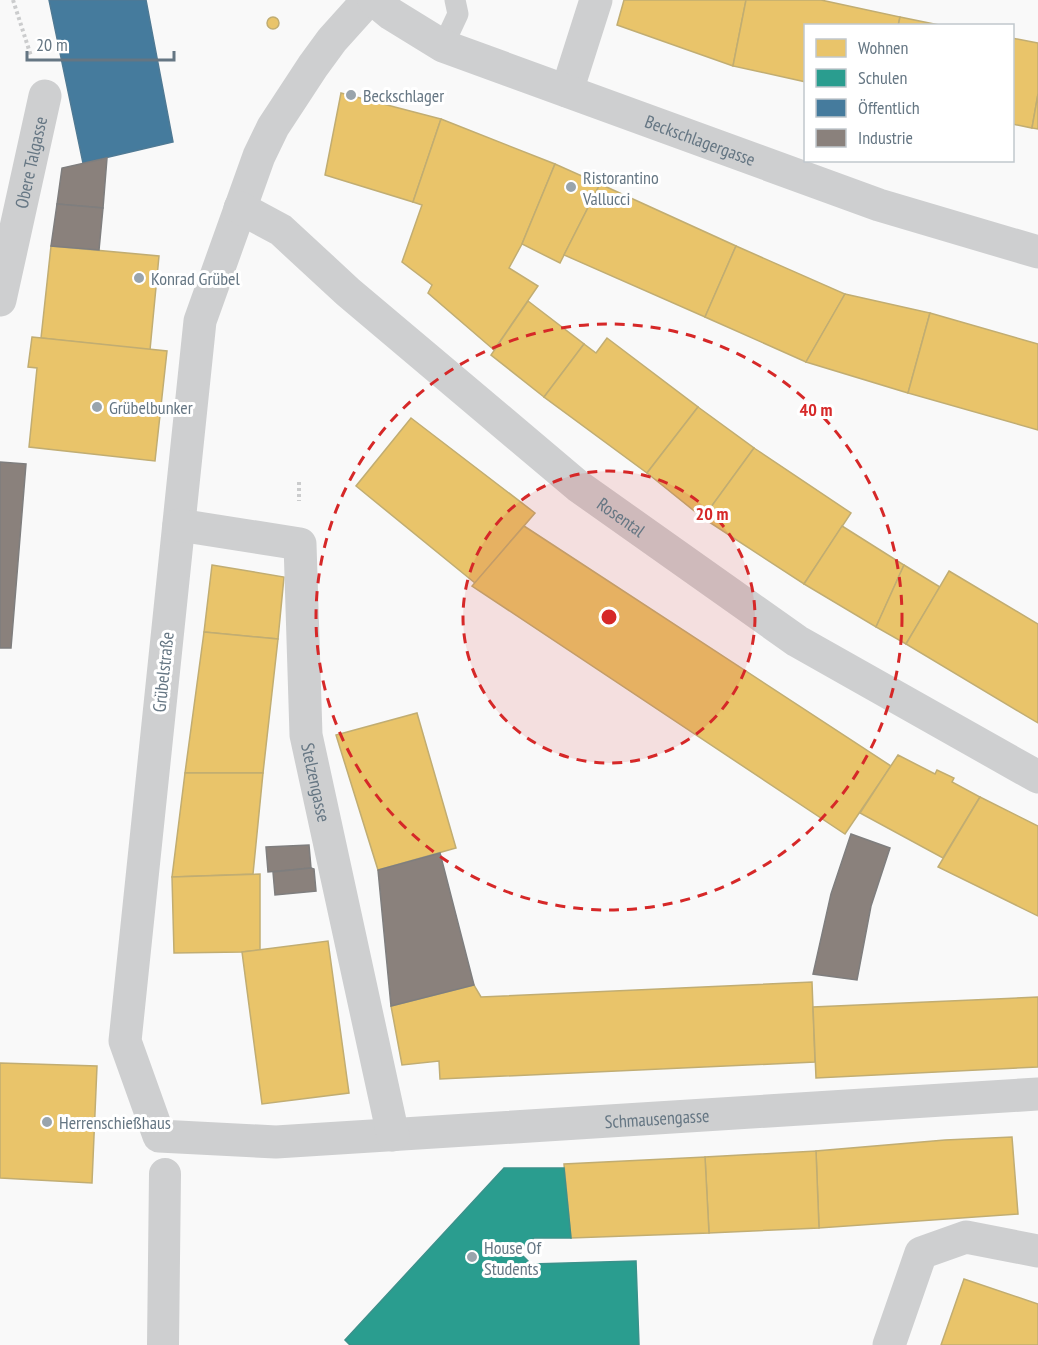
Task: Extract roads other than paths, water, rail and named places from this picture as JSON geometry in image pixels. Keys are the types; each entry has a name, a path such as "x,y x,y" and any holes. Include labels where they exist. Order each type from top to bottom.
{"street":[{"name":"Grübelstraße","path":"159,1136 124,1041 200,321 259,156 273,128 332,40 368,0"},
{"name":"Beckschlagergasse","path":"374,0 391,14 443,46 879,205 1038,252"},
{"path":"567,91 596,0"},
{"name":"Obere Talgasse","path":"0,300 45,96"},
{"name":"Rosental","path":"240,208 281,230 357,299 588,493 797,641 1038,777"},
{"name":"Stelzengasse","path":"179,525 300,544 306,735 393,1135"},
{"name":"Schmausengasse","path":"159,1136 276,1142 1038,1094"},
{"path":"163,1345 165,1174"},
{"path":"889,1345 921,1253 966,1237 1038,1251"}],"lane":[{"path":"443,46 459,15 454,0"}],"place":[{"name":"Beckschlager","path":"351,95"},
{"name":"Ristorantino Vallucci","path":"571,187"},
{"name":"Konrad Grübel","path":"139,278"},
{"name":"Grübelbunker","path":"97,407"},
{"name":"Herrenschießhaus","path":"47,1122"},
{"name":"House Of Students","path":"472,1257"}]}
